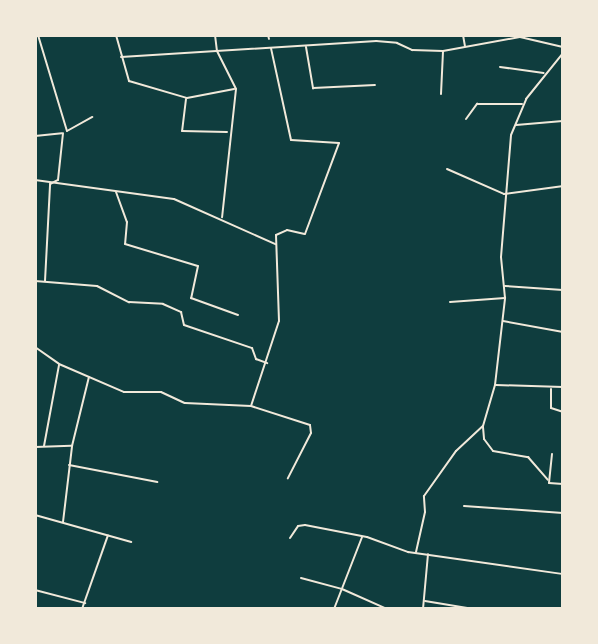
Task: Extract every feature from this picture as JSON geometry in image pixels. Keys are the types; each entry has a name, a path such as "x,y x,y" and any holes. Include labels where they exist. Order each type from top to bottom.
{"street":[{"path":"38,35 65,132 58,180 50,184"},
{"path":"116,35 129,81 187,98 236,89"},
{"path":"215,35 217,51 236,89 228,132 228,188 222,218"},
{"path":"268,35 269,40"},
{"path":"463,35 466,47"},
{"path":"121,57 376,41 397,43 412,50 443,51 520,37 563,47"},
{"path":"305,46 313,88 375,85"},
{"path":"251,406 268,363 279,321 276,235 287,230 306,234 339,143 291,140 271,48"},
{"path":"441,94 443,51"},
{"path":"563,53 523,104 515,125 504,194 505,298 495,385 483,426 488,447 528,457 548,480 563,484"},
{"path":"500,67 545,73"},
{"path":"187,98 181,131 228,132"},
{"path":"466,119 477,104 523,104"},
{"path":"35,136 65,132 92,117"},
{"path":"515,125 563,121"},
{"path":"447,169 504,194 563,186"},
{"path":"35,180 174,199 276,244"},
{"path":"45,282 49,268 45,251 50,184"},
{"path":"116,191 127,222 125,244 198,266 191,298 238,315"},
{"path":"35,281 97,286 129,302 163,304 181,312 184,325 252,348 256,359 268,363"},
{"path":"504,285 563,290"},
{"path":"450,302 505,298"},
{"path":"502,320 563,331"},
{"path":"35,347 59,364 124,392 161,392 185,403 251,406 310,425 312,433 288,478"},
{"path":"44,446 59,364"},
{"path":"63,522 72,446 89,376"},
{"path":"495,385 563,387"},
{"path":"551,388 551,408 563,412"},
{"path":"416,552 425,512 424,496 456,452 483,426"},
{"path":"35,447 72,446"},
{"path":"548,480 552,454"},
{"path":"69,465 157,482"},
{"path":"464,506 563,513"},
{"path":"35,516 131,541"},
{"path":"290,538 298,526 305,525 363,536 416,552 563,574"},
{"path":"82,609 108,534"},
{"path":"334,609 363,536"},
{"path":"423,609 428,553"},
{"path":"301,578 342,589 387,609"},
{"path":"35,590 85,603"},
{"path":"423,600 473,609"}]}
